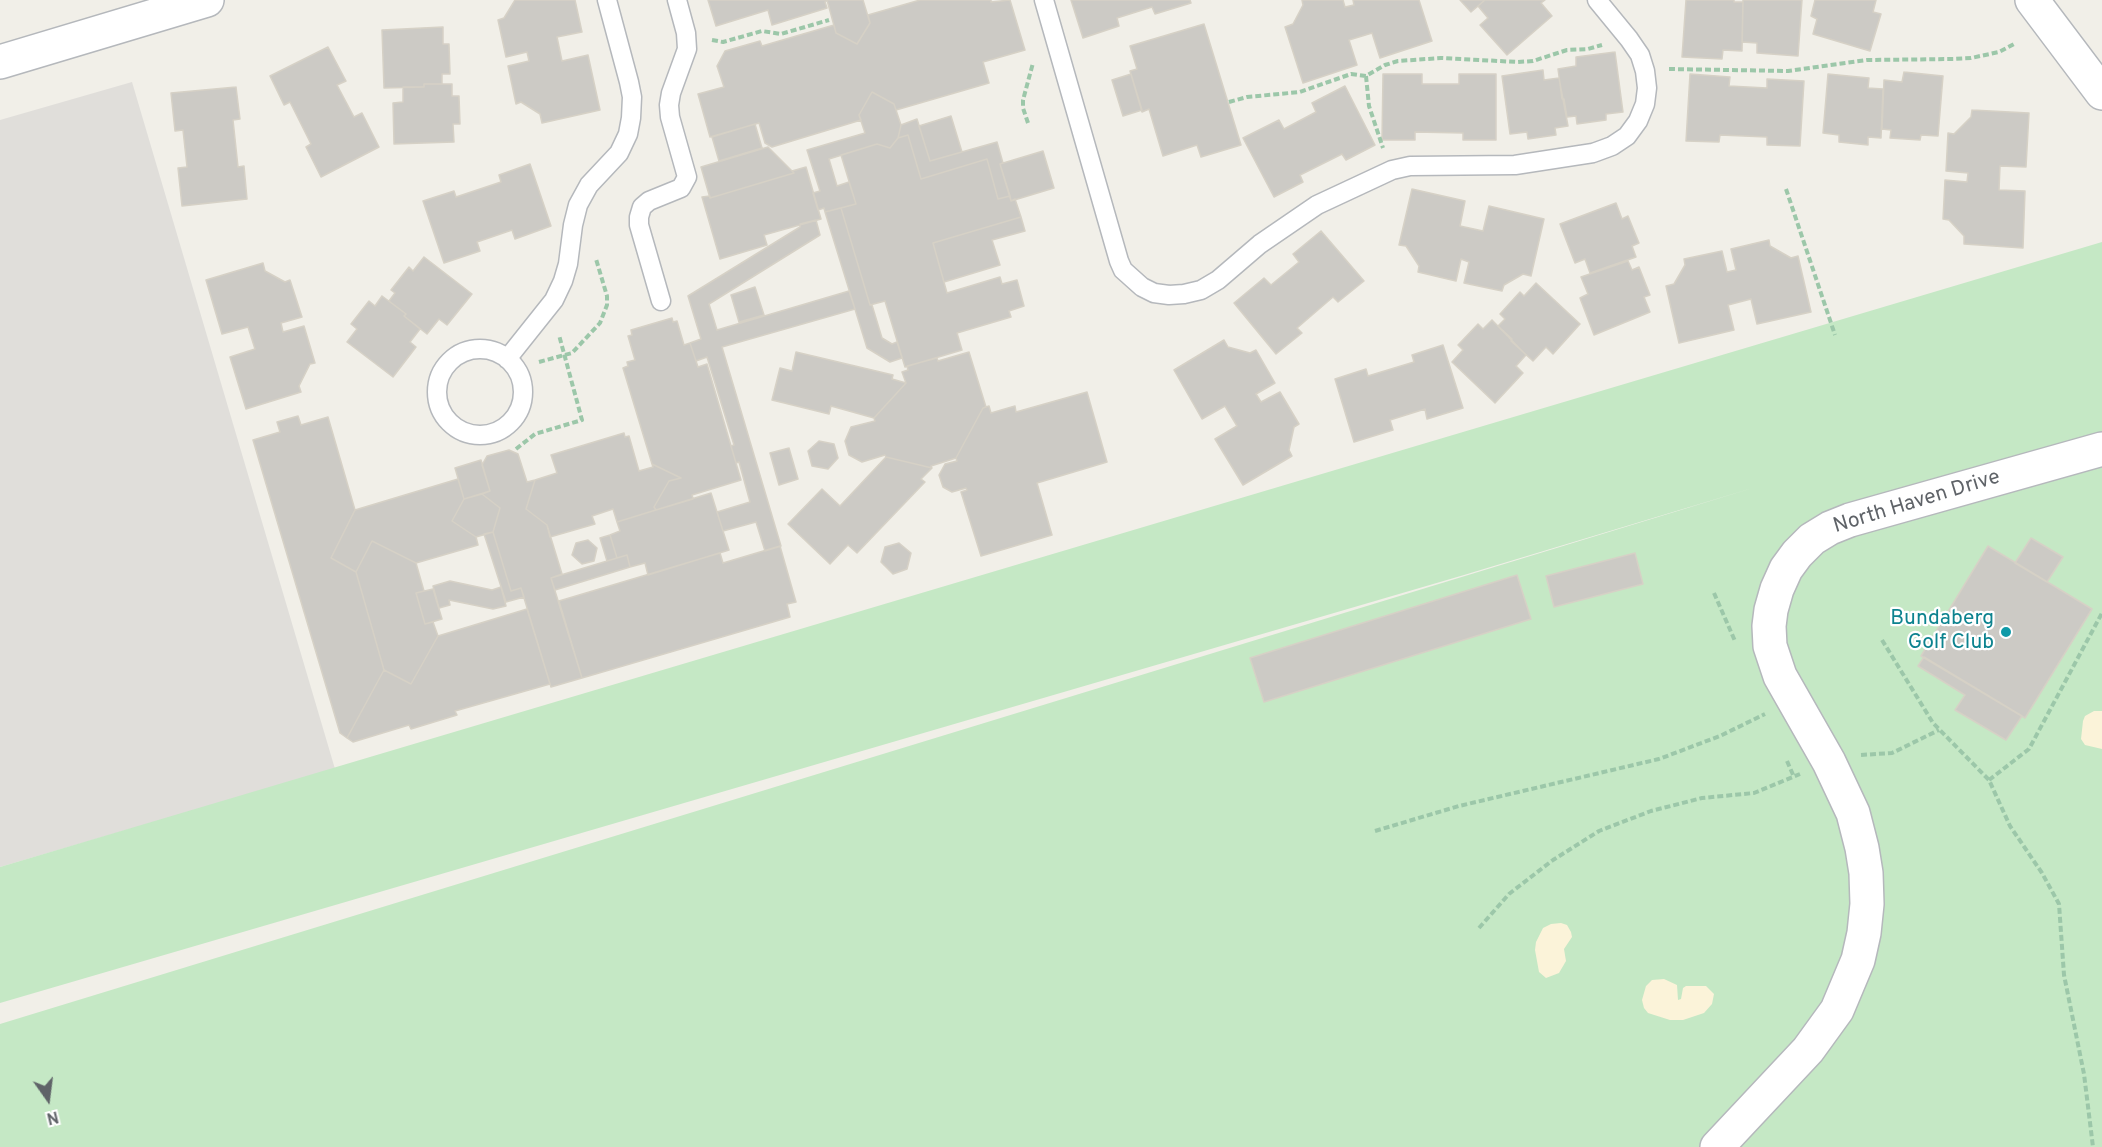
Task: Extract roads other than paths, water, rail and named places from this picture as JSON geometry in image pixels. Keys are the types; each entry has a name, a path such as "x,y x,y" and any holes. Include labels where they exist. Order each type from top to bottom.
{"street":[{"path":"0,62 207,0"},
{"path":"2032,0 2102,93"},
{"name":"North Haven Drive","path":"1717,1147 1808,1050 1837,1010 1858,960 1866,914 1866,873 1853,813 1829,762 1780,676 1770,646 1769,626 1777,589 1786,569 1812,539 1850,520 2102,449"}],"lane":[{"path":"507,359 554,300 568,264 578,205 590,185 619,153 628,134 632,97 607,0"},
{"path":"661,301 639,225 639,216 642,207 649,201 681,188 687,177 670,117 669,105 687,49 686,33 676,0"},
{"path":"1044,0 1117,257 1123,270 1131,279 1154,293 1168,295 1201,290 1218,280 1260,244 1317,205 1392,170 1410,166 1515,165 1593,153 1612,146 1627,136 1638,121 1645,104 1647,88 1645,71 1640,55 1597,0"},
{"path":"469,350 489,351 507,359 516,369 522,381 523,395 520,408 513,420 496,431 477,435 463,432 452,425 437,402 436,389 439,376 447,364 457,355 469,350"}],"place":[{"name":"Bundaberg Golf Club","path":"2006,632"}]}
